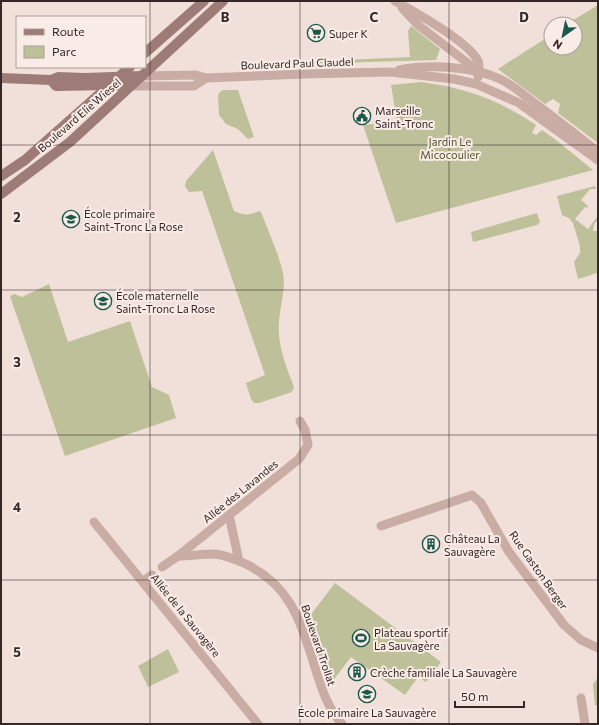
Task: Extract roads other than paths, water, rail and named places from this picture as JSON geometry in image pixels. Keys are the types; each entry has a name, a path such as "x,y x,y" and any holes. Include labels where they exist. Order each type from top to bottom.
{"street":[{"path":"146,52 204,1"},
{"name":"Boulevard Elie Wiesel","path":"1,194 70,142 223,1"},
{"path":"395,1 419,14 471,50 479,63 479,72 476,84"},
{"name":"Boulevard Paul Claudel","path":"390,72 413,67 446,67 479,72 502,80 559,121 598,153"},
{"name":"Boulevard Elie Wiesel","path":"1,176 25,160 129,68"},
{"name":"Boulevard Paul Claudel","path":"1,78 51,80 58,77 196,75 206,78 390,72 449,78 476,84 519,103 598,160"},
{"name":"Boulevard Paul Claudel","path":"51,80 56,86 194,86 206,78"},
{"name":"Allée des Lavandes","path":"162,567 300,459 308,445 305,430 300,421"},
{"name":"Rue Gaston Berger","path":"381,526 472,495 481,502 509,552 564,625 581,640 598,648"},
{"path":"229,515 239,561"},
{"name":"Allée de la Sauvagère","path":"94,522 258,724"},
{"name":"Boulevard Trollat","path":"178,556 216,554 239,561 257,570 282,590 294,609 324,696 335,717 342,724"},
{"path":"143,581 152,575"},
{"path":"581,698 585,724"}],"place":[{"name":"Super K","path":"316,33"},
{"name":"Marseille Saint-Tronc","path":"362,116"},
{"name":"École primaire Saint-Tronc La Rose","path":"71,219"},
{"name":"École maternelle Saint-Tronc La Rose","path":"103,301"},
{"name":"Château La Sauvagère","path":"431,544"},
{"name":"Plateau sportif La Sauvagère","path":"361,638"},
{"name":"Crèche familiale La Sauvagère","path":"357,672"},
{"name":"École primaire La Sauvagère","path":"367,694"}],"park label":[{"name":"Jardin Le Micocoulier","path":"450,147"}]}
